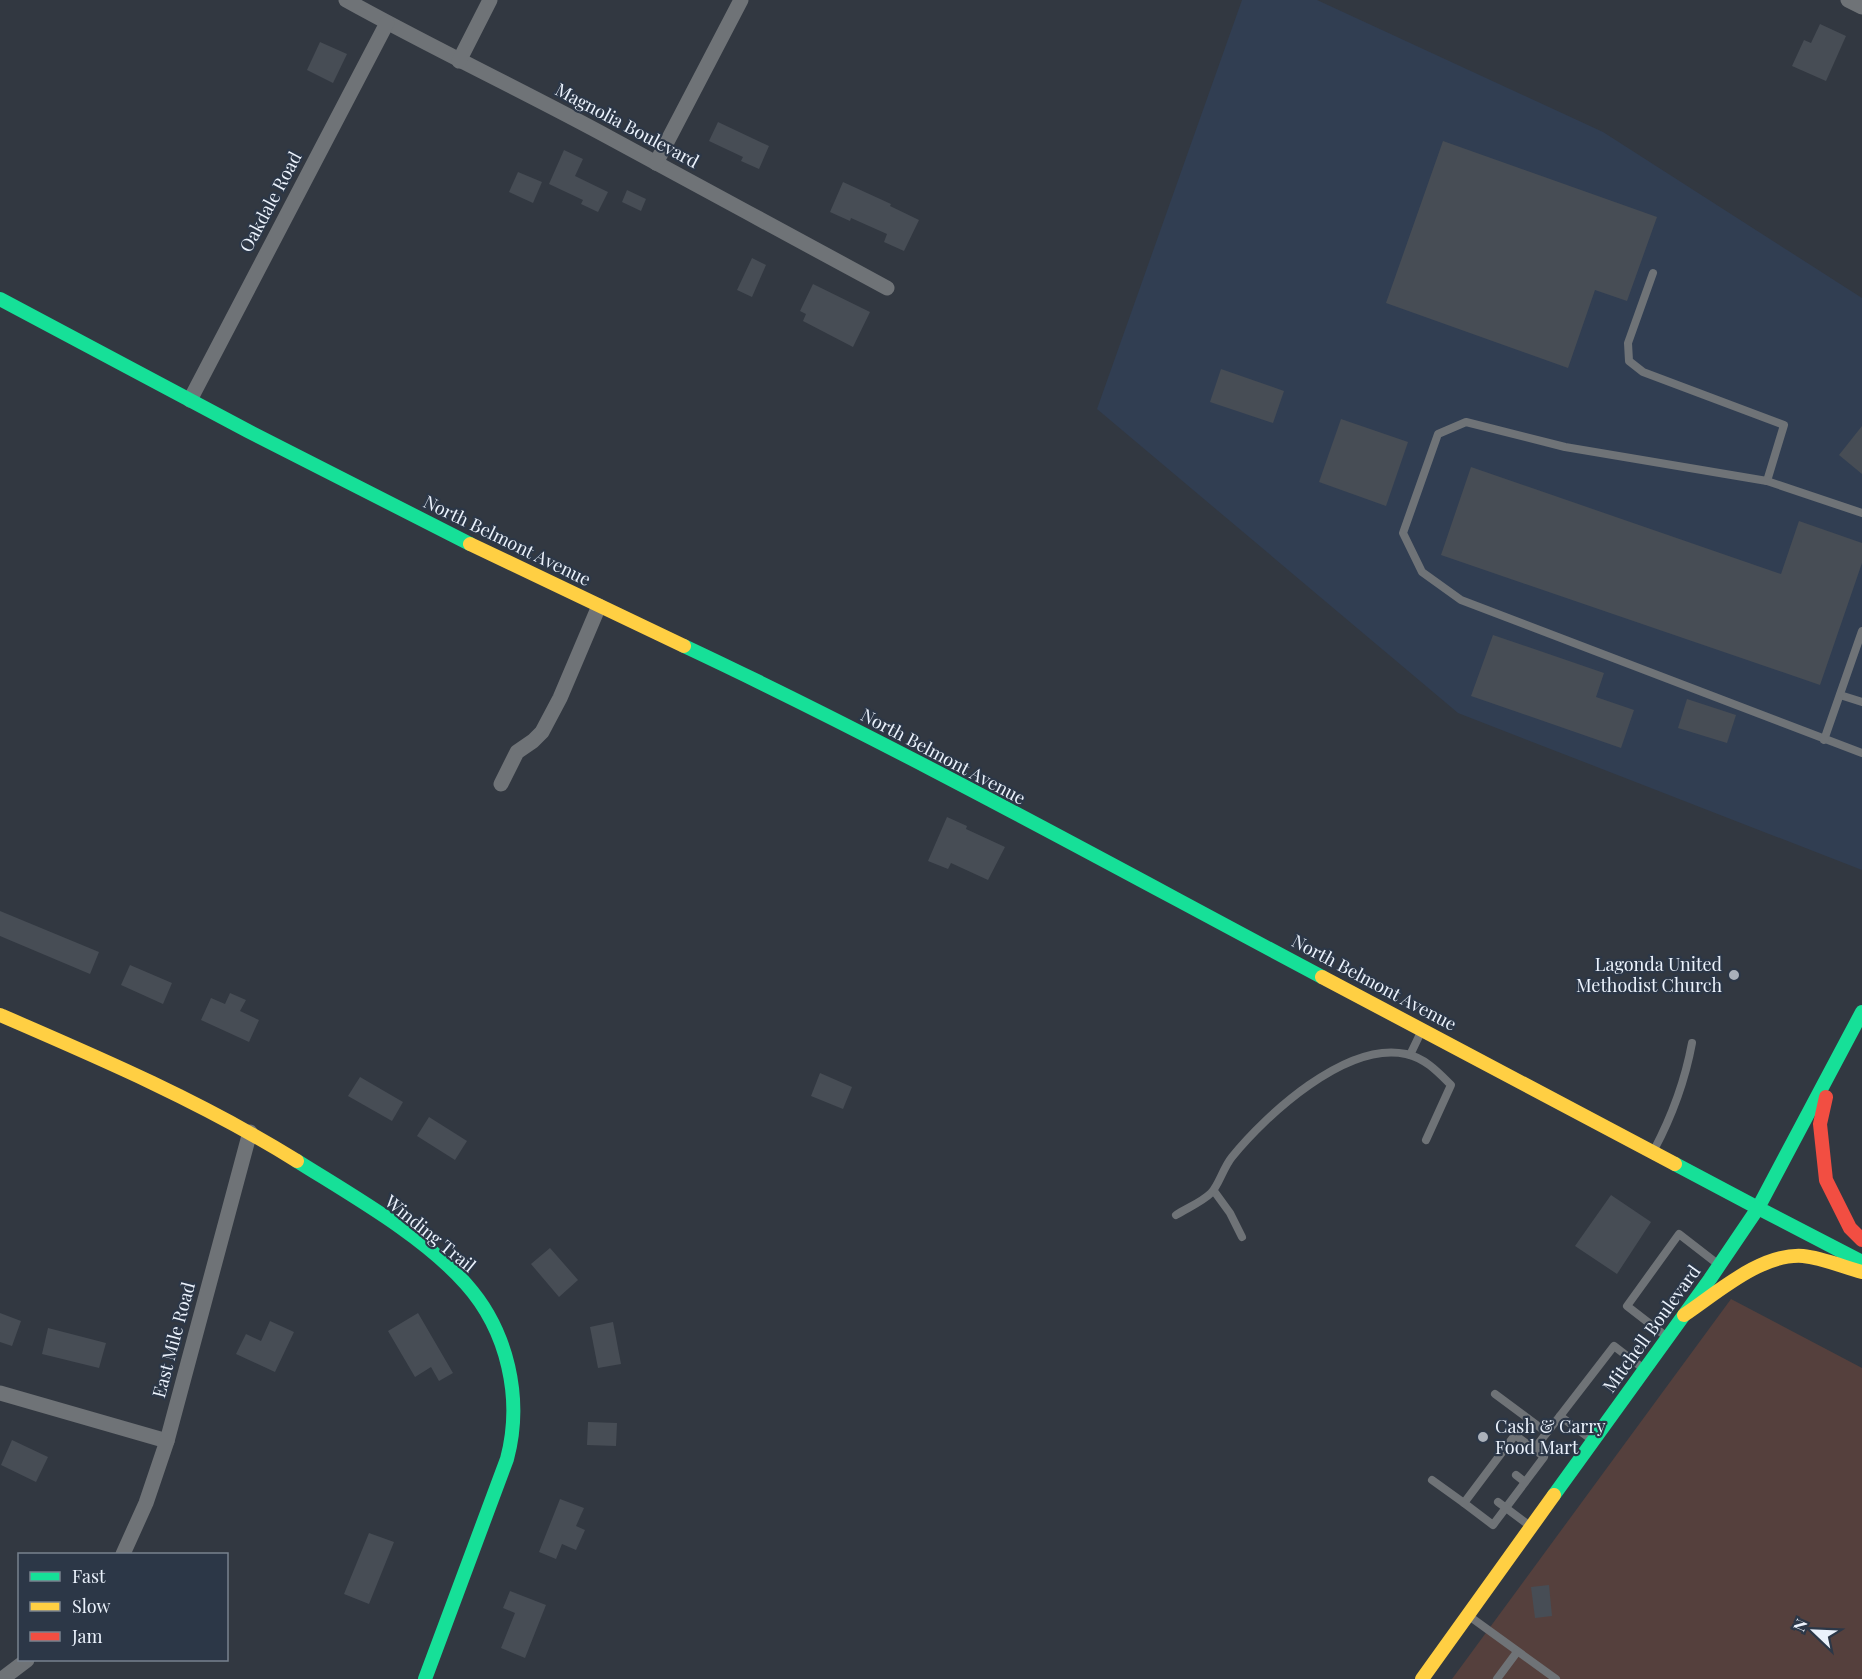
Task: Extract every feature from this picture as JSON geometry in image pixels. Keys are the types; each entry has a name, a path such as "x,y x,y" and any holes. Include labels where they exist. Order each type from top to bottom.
{"street":[{"name":"Magnolia Boulevard","path":"346,0 887,288"},
{"path":"459,61 490,0"},
{"path":"656,163 741,0"},
{"path":"1848,0 1862,8"},
{"name":"Oakdale Road","path":"190,400 387,23"},
{"name":"North Belmont Avenue","path":"0,299 190,400 503,561 758,681 883,745 1862,1262"},
{"path":"501,784 517,752 542,732 560,698 599,606"},
{"name":"Mitchell Boulevard","path":"1422,1679 1594,1442 1758,1208 1831,1075 1862,1012"},
{"name":"Winding Trail","path":"0,1015 167,1089 250,1132 400,1229 467,1284 482,1305 497,1333 506,1360 513,1395 514,1422 506,1465 425,1679"},
{"path":"1831,1075 1820,1124 1826,1179 1850,1228 1862,1240"},
{"name":"East Mile Road","path":"123,1553 146,1503 167,1441 250,1132"},
{"path":"1684,1315 1739,1277 1760,1265 1783,1258 1803,1256 1862,1272"},
{"path":"0,1393 167,1441"},
{"path":"2,1679 24,1661"}],"lane":[{"path":"1653,273 1628,343 1629,361 1643,372 1784,425 1767,481"},
{"path":"1861,512 1767,481 1565,447 1466,422 1438,434 1403,533 1422,572 1461,600 1862,753"},
{"path":"1824,740 1859,649 1862,631"},
{"path":"1840,695 1862,702"},
{"path":"1410,1056 1423,1029"},
{"path":"1653,1152 1669,1121 1687,1069 1692,1042"},
{"path":"1176,1215 1214,1191 1230,1159 1266,1121 1318,1078 1352,1061 1385,1053 1410,1056 1420,1059 1433,1068 1451,1085 1426,1140"},
{"path":"1214,1191 1230,1213 1242,1237"},
{"path":"1668,1338 1627,1306 1679,1234 1719,1266"},
{"path":"1534,1449 1614,1346 1645,1370"},
{"path":"1496,1394 1546,1432"},
{"path":"1560,1416 1594,1442"},
{"path":"1432,1480 1493,1525 1544,1457 1515,1435 1499,1463 1476,1486 1464,1503"},
{"path":"1515,1475 1526,1482"},
{"path":"1476,1486 1484,1492"},
{"path":"1498,1502 1531,1526"},
{"path":"1468,1615 1550,1677"},
{"path":"1497,1679 1517,1652"}],"shaded area":[{"path":"1242,0 1317,0 1603,132 1862,298 1862,870 1458,713 1097,409"},
{"path":"1731,1299 1862,1368 1862,1679 1452,1679"}],"building":[{"path":"1820,24 1846,36 1826,81 1792,66 1804,40 1811,43"},
{"path":"320,42 347,54 333,83 307,70"},
{"path":"718,122 769,146 759,169 741,161 743,157 709,141"},
{"path":"1443,141 1657,217 1627,301 1595,290 1568,368 1386,303"},
{"path":"564,150 583,159 575,176 608,192 598,212 581,204 583,200 549,184"},
{"path":"518,172 542,182 533,203 509,192"},
{"path":"843,182 919,220 904,251 884,242 887,234 851,218 850,221 830,212"},
{"path":"627,190 646,199 641,211 622,202"},
{"path":"752,258 766,265 752,297 737,290"},
{"path":"813,284 870,312 853,347 803,321 806,314 800,311"},
{"path":"1221,369 1284,391 1273,423 1210,402"},
{"path":"1341,419 1408,442 1386,506 1319,482"},
{"path":"1862,426 1862,474 1839,455"},
{"path":"1471,467 1781,574 1799,521 1862,543 1862,563 1820,685 1441,555"},
{"path":"1493,635 1604,673 1596,697 1634,710 1621,748 1471,696"},
{"path":"1687,699 1736,715 1727,743 1678,728"},
{"path":"947,817 967,826 966,829 1005,847 988,880 951,863 948,869 928,861"},
{"path":"0,911 99,952 90,974 0,936"},
{"path":"130,965 172,983 163,1004 121,985"},
{"path":"230,993 246,1000 240,1011 259,1020 249,1042 201,1020 211,998 225,1004"},
{"path":"820,1073 852,1087 843,1109 811,1096"},
{"path":"360,1077 403,1102 392,1121 348,1096"},
{"path":"429,1117 467,1141 455,1160 417,1136"},
{"path":"1611,1195 1651,1222 1617,1274 1575,1246"},
{"path":"550,1248 578,1280 559,1297 531,1264"},
{"path":"0,1313 21,1321 12,1346 0,1342"},
{"path":"418,1313 453,1373 439,1381 431,1367 415,1377 388,1331"},
{"path":"270,1321 294,1332 275,1372 236,1354 246,1334 261,1341"},
{"path":"613,1322 621,1364 598,1368 590,1327"},
{"path":"48,1328 106,1343 99,1368 42,1354"},
{"path":"588,1422 617,1423 616,1446 587,1445"},
{"path":"12,1440 48,1457 36,1482 1,1465"},
{"path":"560,1499 584,1508 576,1526 585,1530 576,1550 562,1544 556,1559 539,1552"},
{"path":"369,1533 394,1542 369,1604 344,1594"},
{"path":"1549,1585 1552,1616 1535,1618 1531,1587"},
{"path":"510,1591 546,1605 525,1658 501,1648 515,1613 503,1608"}],"traffic: fast":[{"path":"0,299 248,431 470,544"},
{"path":"684,646 926,766 1322,977"},
{"path":"1862,1012 1758,1208 1862,1262"},
{"path":"297,1161 386,1217 449,1266 466,1284 492,1323 502,1344 508,1367 513,1413 512,1436 507,1459 425,1679"},
{"path":"1554,1495 1710,1279 1758,1208 1675,1164"}],"traffic: slow":[{"path":"470,544 684,646"},
{"path":"1322,977 1675,1164"},
{"path":"0,1015 188,1100 297,1161"},
{"path":"1684,1315 1740,1276 1771,1261 1787,1257 1810,1257 1862,1272"},
{"path":"1422,1679 1554,1495"}],"traffic: jam":[{"path":"1826,1097 1820,1124 1826,1180 1850,1228 1862,1240"}],"place":[{"name":"Lagonda United Methodist Church","path":"1734,975"},
{"name":"Cash & Carry Food Mart","path":"1483,1437"}]}
